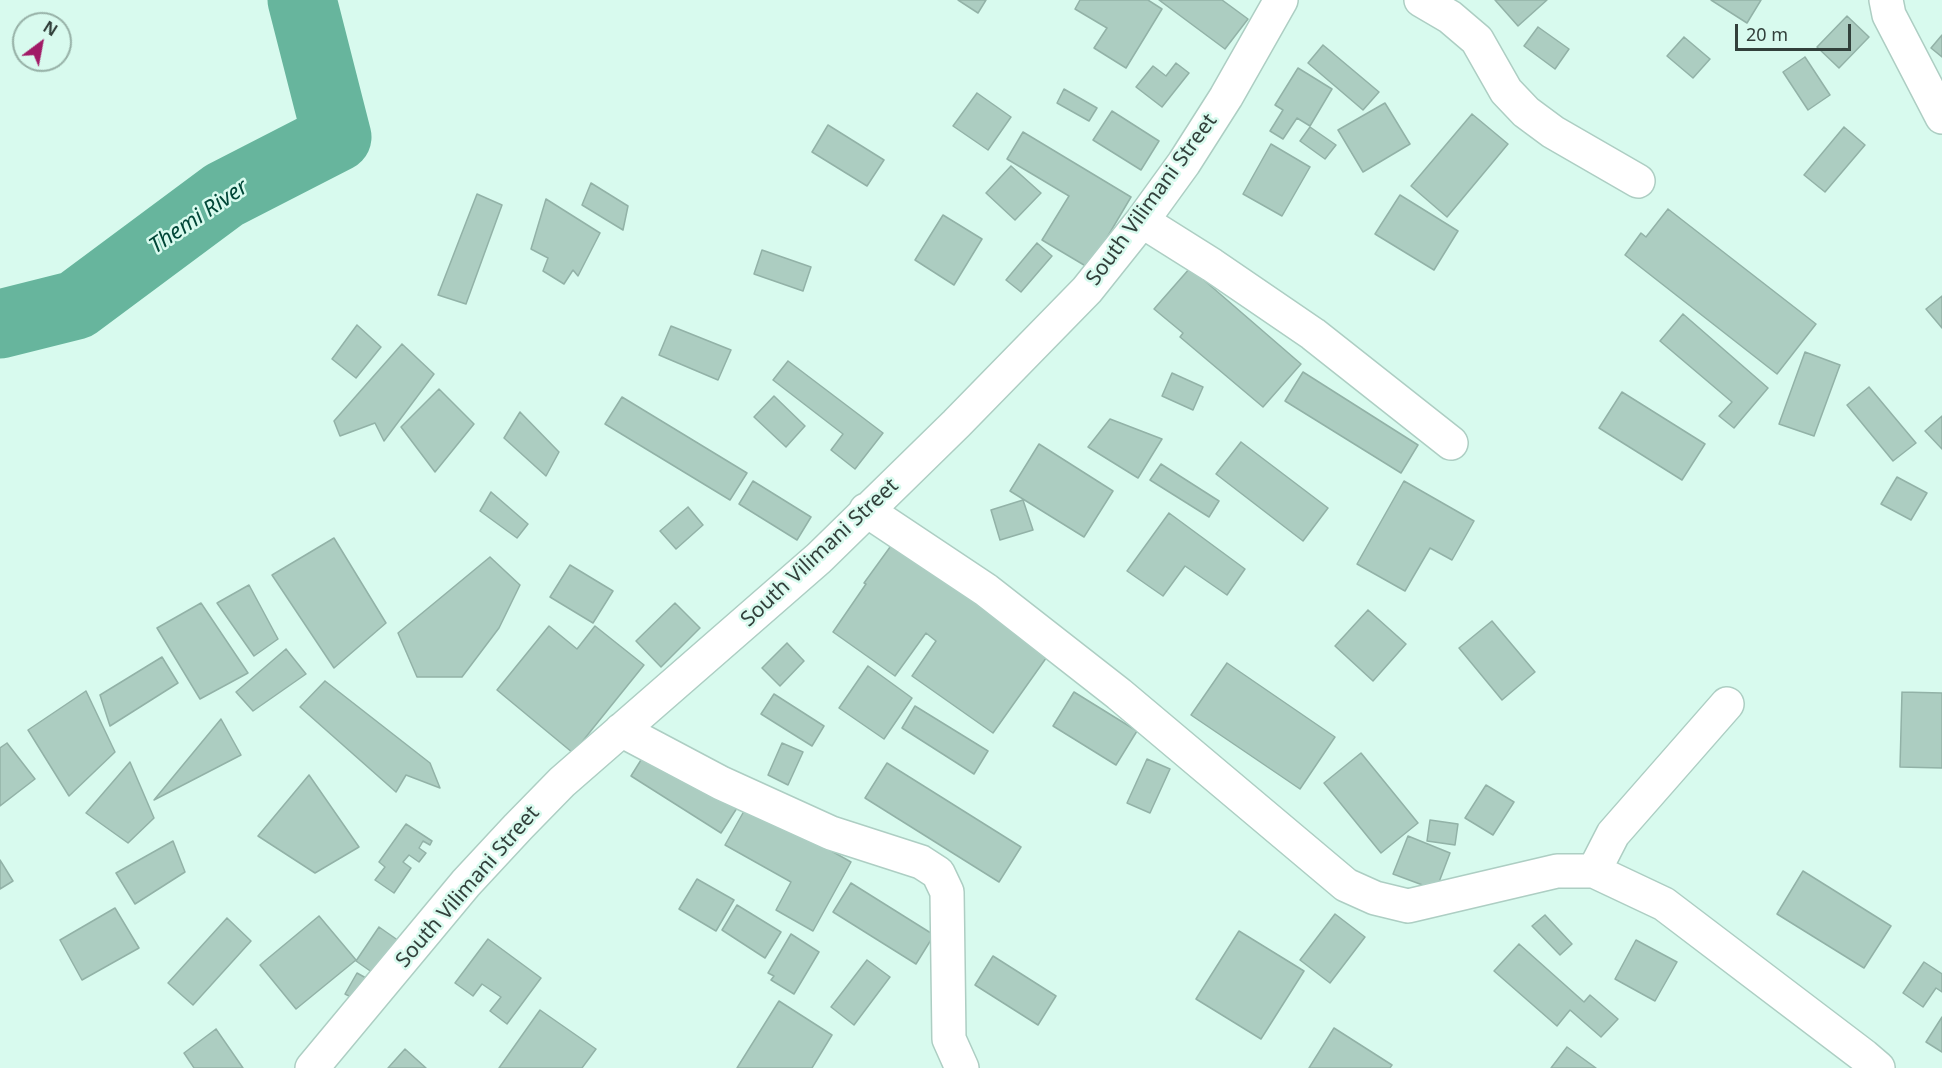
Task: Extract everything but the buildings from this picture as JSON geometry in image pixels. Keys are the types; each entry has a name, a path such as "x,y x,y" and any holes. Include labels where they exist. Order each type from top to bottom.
{"street":[{"name":"South Vilimani Street","path":"312,1068 466,883 562,782 819,558 948,432 1087,290 1142,221 1184,163 1220,107 1281,0"},
{"path":"1421,0 1450,17 1478,40 1506,91 1526,112 1553,132 1638,181"},
{"path":"1886,0 1889,15 1942,117"},
{"path":"1142,221 1212,265 1313,334 1451,443"},
{"path":"866,510 986,590 1022,618 1119,694 1346,885 1375,898 1408,906 1557,871 1594,871 1664,904 1855,1048 1878,1068"},
{"path":"1594,871 1613,834 1727,704"},
{"path":"621,730 721,783 811,824 831,833 921,862 938,873 947,892 949,1039 962,1068"}],"waterway":[{"name":"Themi River","path":"0,324 76,305 224,195 337,137 302,0"}]}
